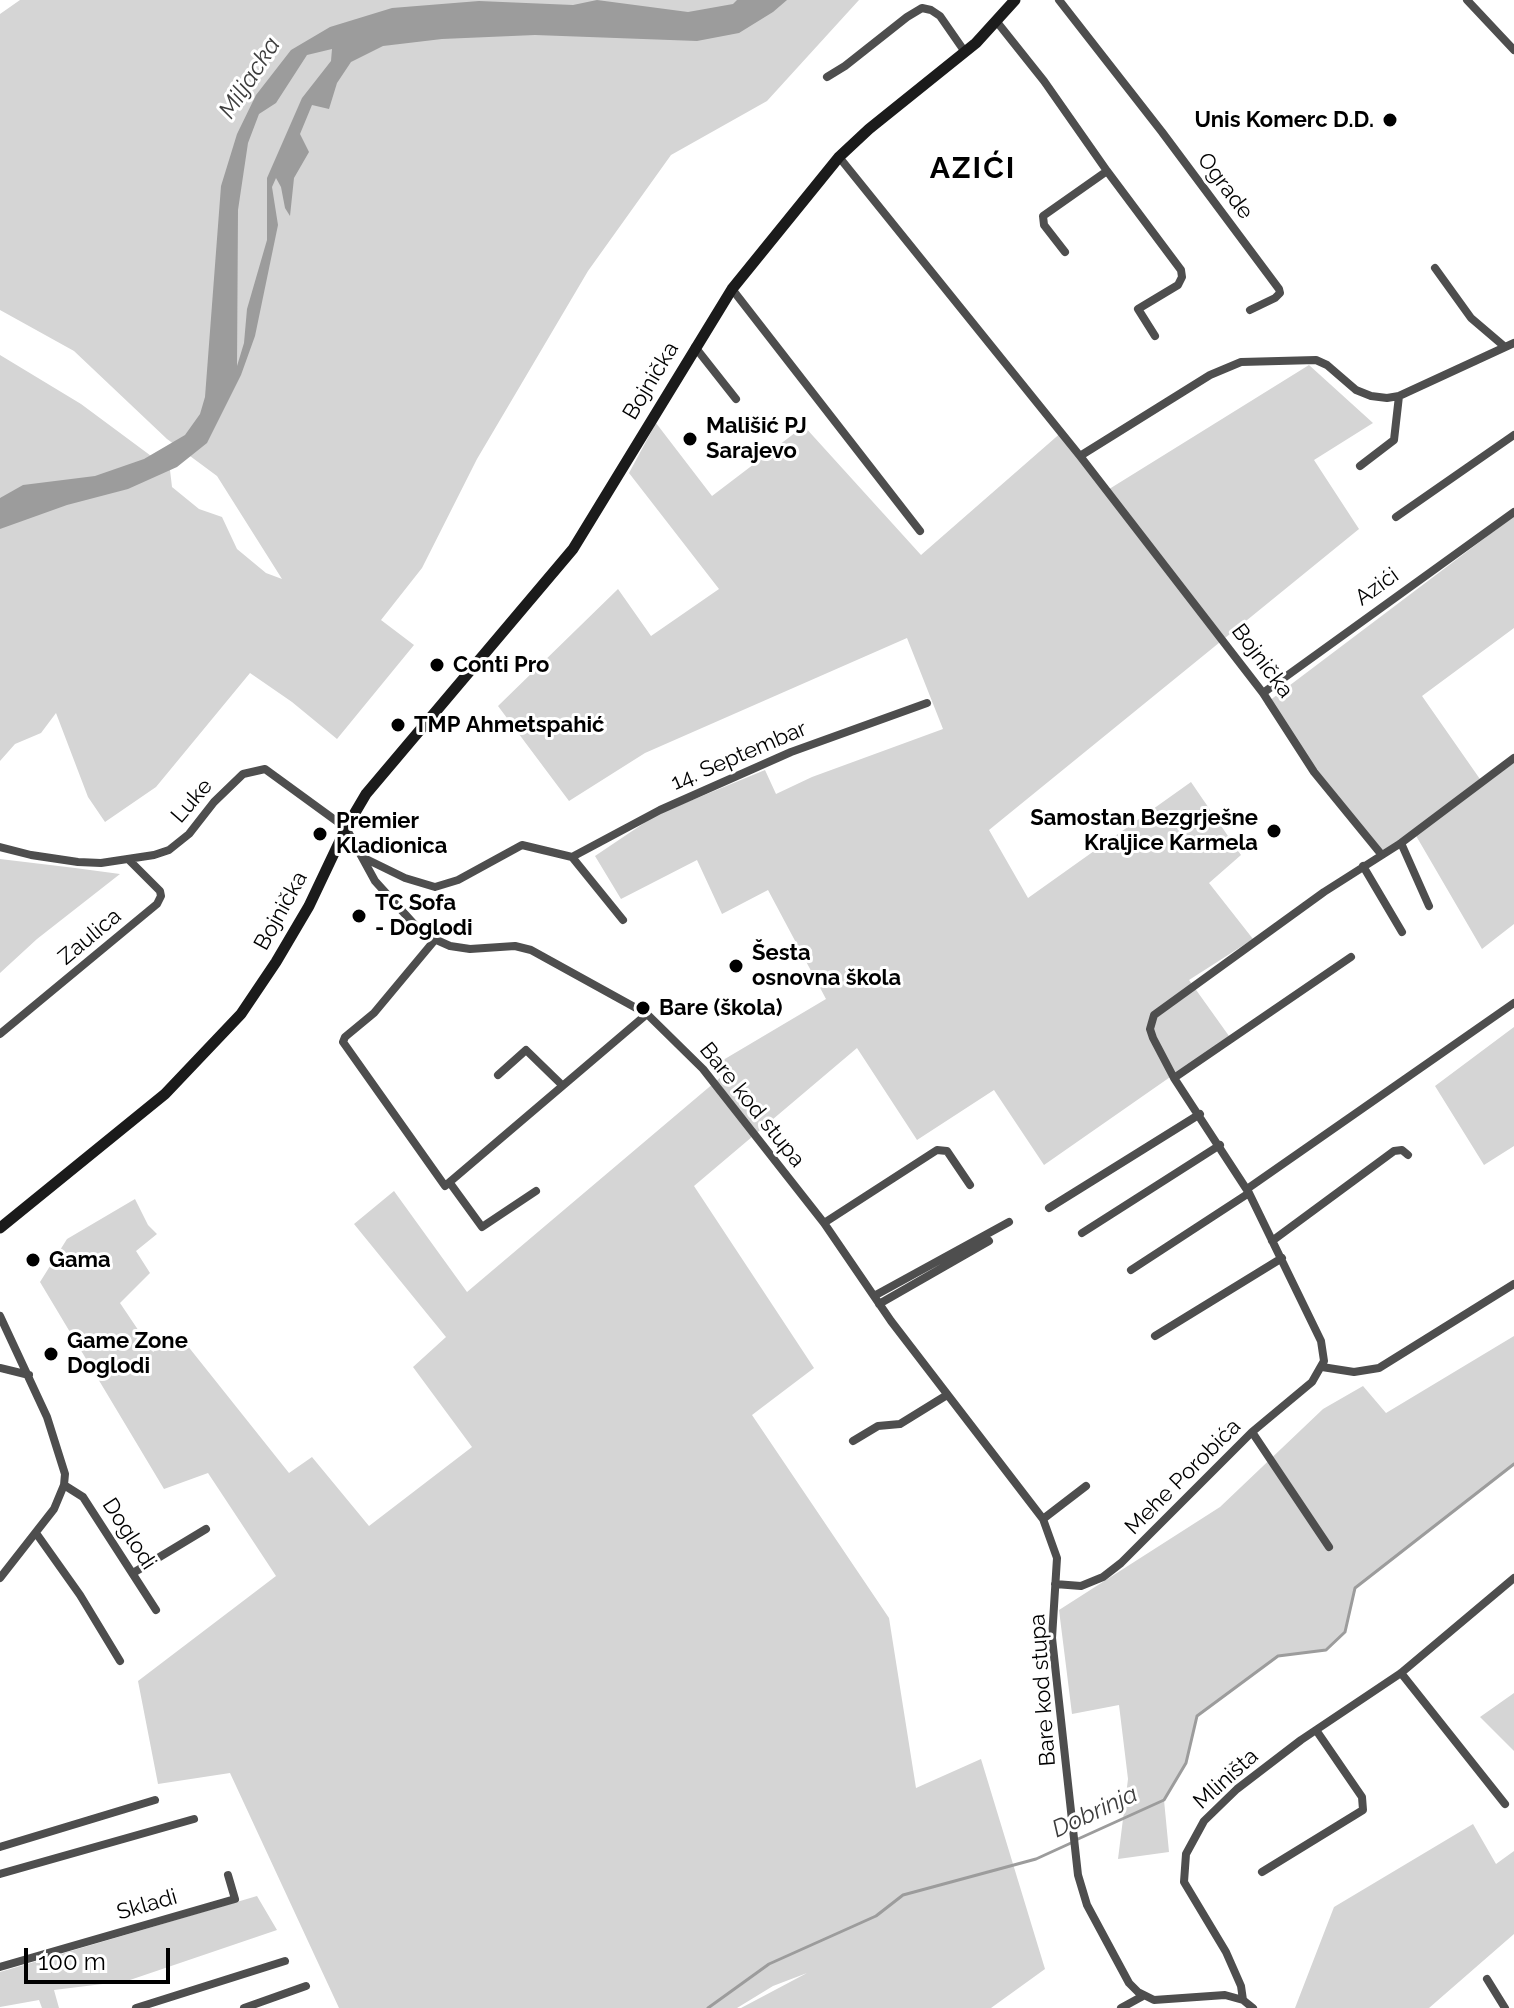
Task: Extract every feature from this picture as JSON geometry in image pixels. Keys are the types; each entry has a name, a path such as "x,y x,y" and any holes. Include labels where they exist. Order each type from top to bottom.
{"main road":[{"name":"Bojnička","path":"0,1228 165,1094 241,1014 309,906 346,828 366,794 573,549 732,289 839,157 965,52 1015,0"}],"street":[{"name":"Ograde","path":"1059,0 1145,109 1279,289 1278,296 1250,310"},
{"path":"1467,0 1514,50"},
{"path":"827,77 922,8 940,16 965,52"},
{"path":"997,22 1044,81 1181,270 1178,285 1138,309 1155,336"},
{"name":"Bojnička","path":"839,157 1080,456 1263,693 1314,772 1381,854"},
{"path":"1065,252 1044,225 1043,216 1107,171"},
{"path":"1080,456 1223,368 1257,360 1316,360 1364,394 1387,398 1399,396 1509,345 1471,318 1435,268"},
{"path":"732,289 920,531"},
{"path":"695,347 736,399"},
{"path":"1360,466 1394,440 1399,396"},
{"path":"1396,517 1514,435"},
{"name":"Azići","path":"1263,693 1514,512"},
{"name":"14. Septembar","path":"572,857 660,810 791,752 927,703"},
{"path":"1514,758 1401,843 1263,934 1154,1015 1150,1029 1174,1078 1248,1191 1321,1341 1324,1355 1322,1367 1354,1372 1379,1368 1514,1284"},
{"name":"Luke","path":"0,847 78,862 129,860 169,850 196,826 243,774 257,769 270,771 346,828"},
{"path":"346,828 375,881 423,934 434,941 374,1013 343,1042 445,1186 647,1014"},
{"path":"1401,843 1429,906"},
{"path":"361,857 405,878 435,887 458,880 522,845 572,857 623,920"},
{"name":"Zaulica","path":"0,1034 157,904 160,891 129,860"},
{"path":"1363,866 1402,932"},
{"name":"Bare kod stupa","path":"434,941 470,949 515,946 531,950 647,1014 703,1069 824,1223 947,1395 1043,1519 1057,1558 1052,1638 1078,1875 1087,1905 1129,1983 1143,1996"},
{"path":"1174,1078 1351,957"},
{"path":"1131,1270 1514,1003"},
{"path":"498,1075 526,1050 562,1085"},
{"path":"1049,1208 1200,1114"},
{"path":"1082,1233 1220,1145"},
{"path":"824,1223 937,1150 947,1151 970,1185"},
{"path":"1272,1241 1394,1151 1402,1150 1408,1155"},
{"path":"450,1183 482,1227 536,1191"},
{"path":"877,1300 1009,1222"},
{"path":"877,1300 989,1241"},
{"path":"1155,1336 1282,1258"},
{"path":"0,1316 29,1375 62,1463 64,1485 54,1509 1,1575"},
{"name":"Mehe Porobića","path":"1055,1584 1081,1586 1103,1577 1121,1563 1252,1432 1312,1382 1322,1367"},
{"path":"0,1368 29,1375"},
{"path":"853,1441 882,1424 900,1424 947,1395"},
{"path":"1252,1432 1329,1547"},
{"name":"Doglodi","path":"64,1485 83,1497 156,1610"},
{"path":"1043,1519 1086,1486"},
{"path":"133,1573 206,1529"},
{"path":"36,1533 80,1595 120,1661"},
{"name":"Mliništa","path":"1243,2000 1241,1986 1226,1952 1184,1882 1186,1854 1204,1821 1237,1789 1316,1730 1401,1673 1514,1578"},
{"path":"1401,1673 1505,1804"},
{"path":"1262,1872 1363,1810 1362,1797 1316,1730"},
{"path":"0,1847 155,1800"},
{"path":"0,1874 194,1819"},
{"name":"Skladi","path":"0,1967 235,1899 228,1875"},
{"path":"136,2008 285,1961"},
{"path":"1487,1979 1505,2008"},
{"path":"244,2008 306,1986"},
{"path":"1121,2008 1143,1996 1163,2000 1225,1995 1243,2000 1253,2008"}],"shaded area":[{"path":"20,0 859,0 767,101 671,155 588,271 477,459 422,568 381,620 414,645 337,739 250,673 156,787 105,822 88,797 56,713 41,733 15,744 0,761 0,355 81,404 170,470 172,487 199,509 222,517 237,549 266,573 282,579 217,476 167,439 74,351 0,310 0,14"},
{"path":"597,0 688,12 733,4 737,0 787,0 739,33 697,41 535,35 442,39 383,46 351,62 337,83 329,109 312,105 300,134 309,152 294,178 290,216 276,178 272,187 278,225 255,336 241,375 207,443 177,467 128,489 67,505 0,529 0,498 23,485 95,476 144,459 185,435 200,414 205,397 221,186 237,134 256,95 291,50 330,27 392,8 479,1 573,5","holes":["332,49 331,61 302,98 267,178 267,240 247,309 244,343 237,366 238,210 248,143 259,114 276,103 307,55"]},
{"path":"1309,365 1373,423 1314,460 1359,529 989,830 1028,898 1191,782 1241,855 1209,883 1253,939 1189,980 1229,1036 1044,1165 994,1090 917,1140 857,1048 694,1186 814,1368 752,1415 889,1618 916,1788 981,1759 1045,1969 991,2008 741,2008 807,1973 773,1986 737,2008 339,2008 230,1773 158,1784 138,1681 276,1576 208,1473 164,1489 40,1282 67,1239 135,1199 148,1225 157,1234 136,1251 150,1273 120,1303 153,1352 179,1335 289,1473 312,1457 369,1526 472,1447 413,1367 446,1337 354,1224 394,1191 467,1292 721,1077 713,1066 826,999 768,890 722,914 697,860 621,899 595,856 656,815 765,770 776,794 812,777 943,729 907,638 645,753 569,801 498,706 618,589 651,636 719,589 629,473 656,423 712,496 804,426 921,555 1063,431 1106,491"},
{"path":"1514,516 1514,628 1422,696 1482,782 1514,760 1514,924 1482,949 1415,834 1379,856 1265,704"},
{"path":"0,859 120,874 37,939 0,973"},
{"path":"1514,1027 1514,1146 1484,1165 1435,1086"},
{"path":"1514,1336 1514,1464 1356,1588 1345,1632 1326,1650 1278,1656 1197,1716 1186,1763 1164,1800 1169,1852 1118,1859 1128,1779 1119,1705 1072,1714 1059,1610 1220,1507 1323,1409 1363,1386 1386,1413"},
{"path":"1514,1693 1514,1751 1480,1717"},
{"path":"1473,1824 1496,1864 1514,1851 1514,1934 1429,2008 1295,2008 1334,1907"},
{"path":"257,1896 277,1930 127,1981 54,1990 59,2008 42,2008 39,2000 0,2007 0,1972"}],"waterway":[{"name":"Dobrinja","path":"1078,1839 1164,1800 1186,1763 1197,1716 1278,1656 1326,1650 1345,1632 1355,1588 1514,1464"},
{"name":"Dobrinja","path":"708,2008 769,1964 876,1916 903,1895 1036,1859 1071,1843"}],"place":[{"name":"Unis Komerc D.D.","path":"1390,120"},
{"name":"Mališić PJ Sarajevo","path":"690,439"},
{"name":"Conti Pro","path":"437,665"},
{"name":"TMP Ahmetspahić","path":"398,725"},
{"name":"Samostan Bezgrješne Kraljice Karmela","path":"1274,831"},
{"name":"Premier Kladionica","path":"320,834"},
{"name":"TC Sofa - Doglodi","path":"359,916"},
{"name":"Šesta osnovna škola","path":"736,966"},
{"name":"Bare (škola)","path":"643,1008"},
{"name":"Gama","path":"33,1260"},
{"name":"Game Zone Doglodi","path":"51,1354"}],"district":[{"name":"AZIĆI","path":"973,169"}],"water label":[{"name":"Miljacka","path":"250,78"}]}
